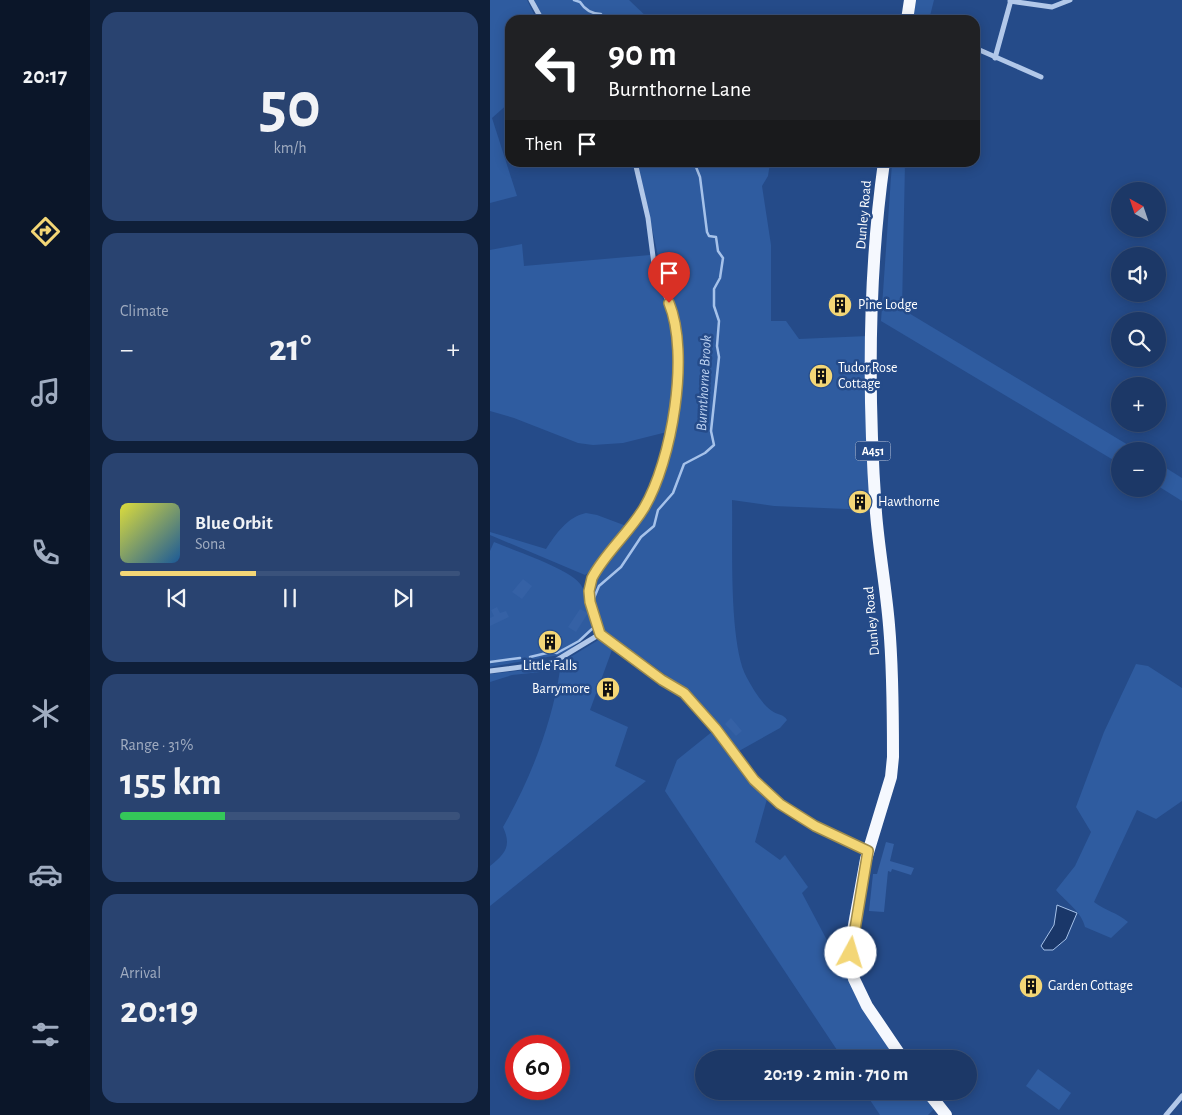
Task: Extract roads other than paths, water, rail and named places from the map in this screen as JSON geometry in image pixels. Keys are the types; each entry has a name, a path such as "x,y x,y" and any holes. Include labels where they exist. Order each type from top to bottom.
{"main road":[{"path":"908,15 910,0"},
{"name":"Dunley Road","path":"883,167 878,214 872,391 876,514 889,626 893,757 891,777 868,851 852,936 851,967 854,979 867,1006 897,1050"},
{"path":"934,1100 946,1115"}],"street":[{"path":"531,0 539,15"},
{"path":"995,58 1010,0 1052,8 1070,0"},
{"path":"980,50 1041,77"},
{"path":"636,167 648,218 655,272 672,310 675,323 678,382 671,425 651,495 632,527 595,573 590,584 590,602 600,634 662,680 684,693 716,729 754,780 783,807 815,826 868,851"},
{"path":"490,671 552,662 600,634"},
{"path":"1166,1115 1182,1096"}],"waterway":[{"name":"Burnthorne Brook","path":"574,0 580,2 589,11 602,15"},
{"name":"Burnthorne Brook","path":"594,598 599,586 621,567 641,537 654,526 658,510 673,493 684,464 705,453 714,445 711,431 719,357 717,346 719,321 714,306 714,289 720,278 723,258 718,251 716,237 709,236 707,232 700,177 696,167"},
{"name":"Burnthorne Brook","path":"530,657 551,652 557,653 579,641 592,629"},
{"name":"Burnthorne Brook","path":"490,662 520,658"}],"place":[{"name":"Pine Lodge","path":"840,305"},
{"name":"Tudor Rose Cottage","path":"821,376"},
{"name":"Hawthorne","path":"860,502"},
{"name":"Little Falls","path":"550,642"},
{"name":"Barrymore","path":"608,689"},
{"name":"Garden Cottage","path":"1031,986"}]}
